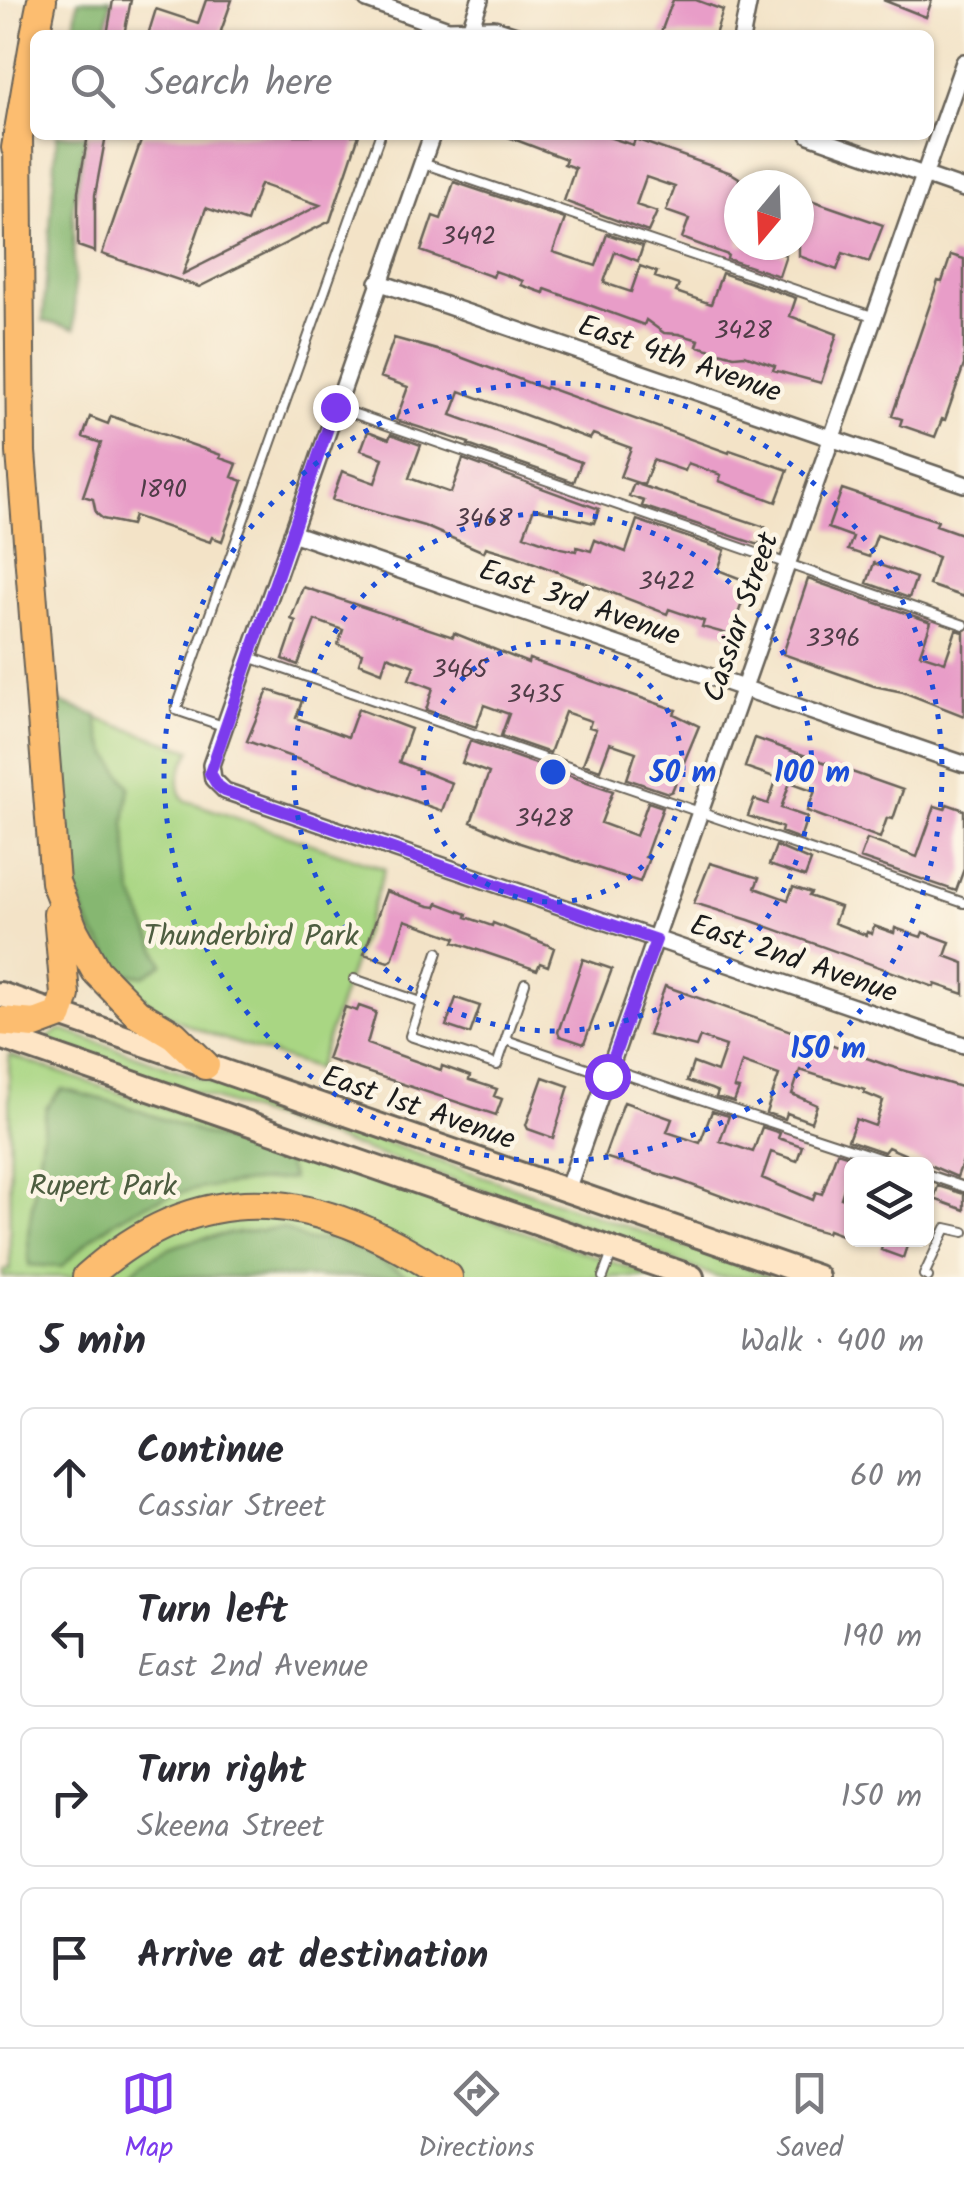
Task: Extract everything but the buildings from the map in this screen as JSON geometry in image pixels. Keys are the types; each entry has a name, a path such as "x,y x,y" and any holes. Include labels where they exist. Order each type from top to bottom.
{"highway":[{"path":"36,30 42,0"},
{"path":"0,337 18,132 30,64"},
{"path":"0,1021 35,1024 59,1015 65,995 21,452 18,132"},
{"path":"56,882 74,931 96,971 137,1014 174,1035 206,1065"},
{"path":"87,1277 148,1232 204,1210 246,1204 306,1209 348,1222 387,1239 448,1277"}],"main road":[{"name":"East 1st Avenue","path":"0,994 818,1277"},
{"path":"0,1037 692,1277"}],"street":[{"path":"367,0 418,27 455,30"},
{"path":"470,30 480,0"},
{"path":"743,30 749,0"},
{"name":"Cassiar Street","path":"567,1190 964,62"},
{"path":"225,726 430,140"},
{"path":"823,140 964,189"},
{"name":"East 4th Avenue","path":"378,282 964,484"},
{"name":"East 3rd Avenue","path":"292,533 964,764"},
{"name":"East 2nd Avenue","path":"225,726 211,765 213,779 225,791 964,1045"}],"lane":[{"path":"225,726 176,710 378,140"},
{"path":"422,163 875,317"},
{"path":"335,407 964,625"},
{"path":"249,658 964,903"},
{"path":"438,952 410,1036 497,1065 525,983"},
{"path":"354,978 421,1002"},
{"path":"506,1040 875,1157"},
{"path":"934,1177 964,1187"},
{"path":"924,1276 946,1228 964,1232"},
{"path":"603,1277 614,1249"}],"green space":[{"path":"78,0 111,0 106,30 74,30"},
{"path":"57,140 85,140 73,206 75,329 43,321"},
{"path":"59,702 97,716 104,745 130,787 125,822 132,892 163,964 144,976 124,974 93,932 76,892 62,811"},
{"name":"Thunderbird Park","path":"54,704 191,750 179,780 184,800 385,869 317,1069 209,1034 169,1015 118,975 94,942 77,906 67,869"},
{"path":"59,1030 772,1277 717,1277 547,1212 44,1041"},
{"name":"Rupert Park","path":"9,1055 656,1277 3,1277 3,1270 10,1270"},
{"path":"62,1089 120,1104 286,1163 292,1179 224,1185 167,1197 114,1222 62,1267 29,1265 28,1235 46,1108"},
{"path":"283,1228 308,1241 336,1238 410,1277 126,1277 161,1252 180,1245 220,1235"}],"route":[{"path":"335,407 210,773 225,791 656,940 607,1076"}]}
